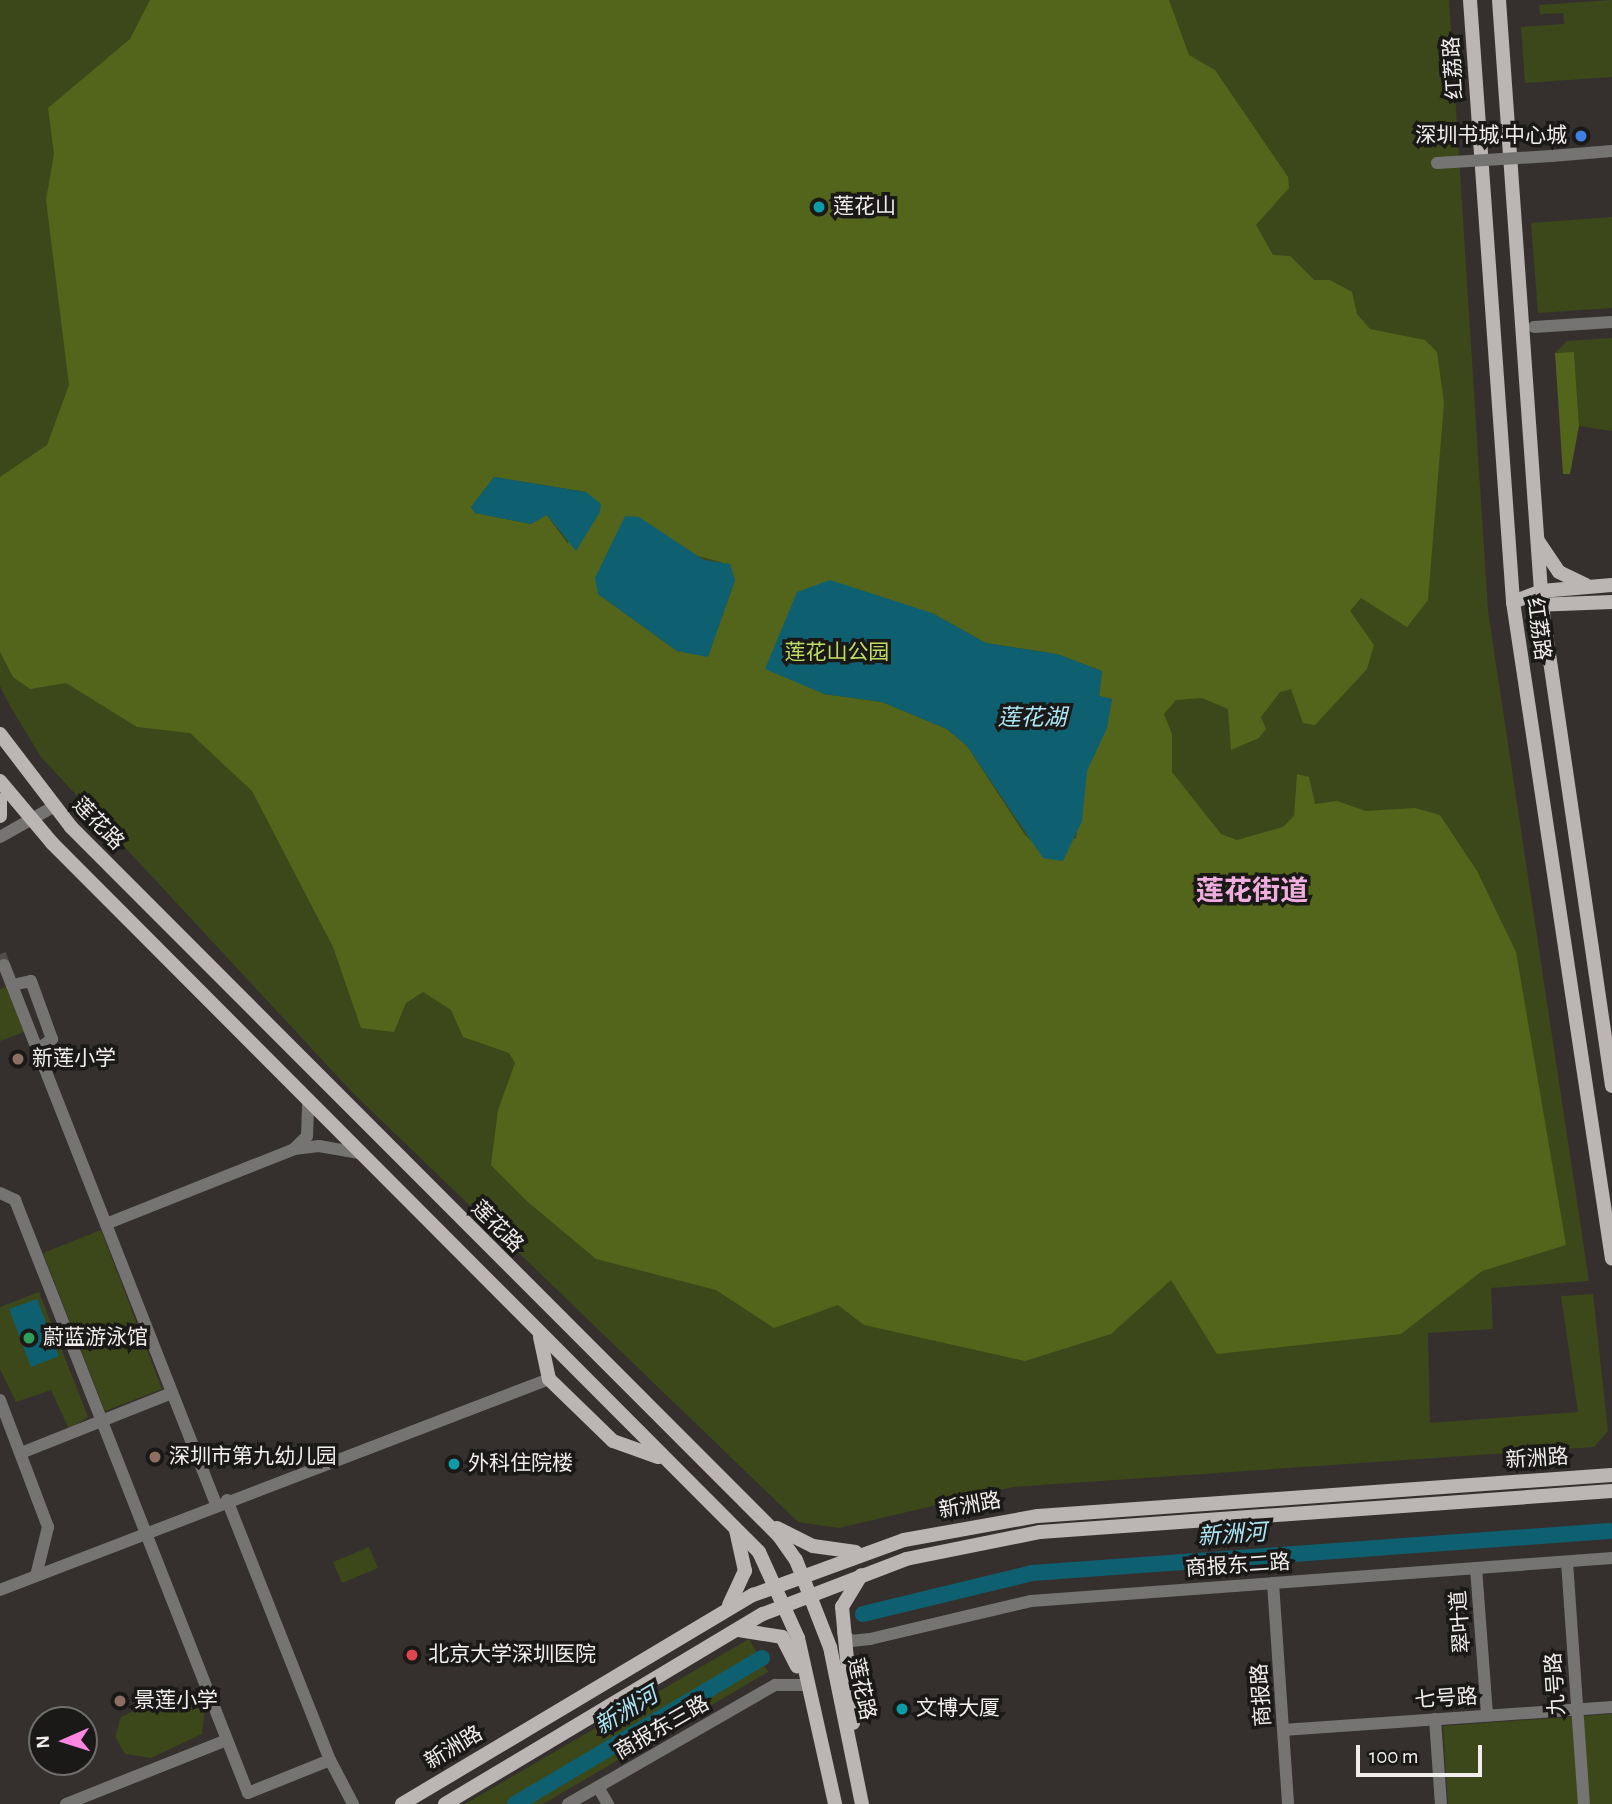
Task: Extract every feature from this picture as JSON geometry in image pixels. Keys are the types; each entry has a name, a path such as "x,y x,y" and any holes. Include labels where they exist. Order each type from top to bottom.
{"main road":[{"name":"红荔路","path":"1470,0 1513,602 1612,1259"},
{"name":"红荔路","path":"1499,0 1542,606 1612,1086"},
{"path":"1537,540 1559,572 1591,586"},
{"path":"1513,602 1541,591 1612,585"},
{"path":"1513,602 1542,606 1612,601"},
{"name":"莲花路","path":"0,734 53,807 642,1404 760,1514 801,1575 830,1647 862,1804"},
{"path":"0,781 32,821 540,1336 664,1459 733,1522 767,1562 774,1586 784,1605 815,1710 834,1803"},
{"path":"0,800 0,816"},
{"path":"540,1336 549,1378 613,1441 664,1459"},
{"path":"1587,1476 1612,1461"},
{"name":"新洲路","path":"402,1804 724,1611 774,1586 865,1552 1038,1516 1612,1475"},
{"name":"新洲路","path":"445,1804 734,1631 784,1605 869,1570 1040,1532 1612,1491"},
{"path":"760,1514 797,1541 865,1552"},
{"path":"724,1611 745,1571 733,1522"},
{"path":"851,1745 848,1664 843,1633 845,1595 869,1570"},
{"path":"734,1631 776,1634 794,1657 802,1685 815,1710"}],"street":[{"path":"1437,163 1612,151"},
{"path":"1534,327 1612,322"},
{"path":"0,837 53,807"},
{"path":"4,970 172,1393 222,1502 330,1760 353,1804"},
{"path":"12,985 30,981 52,1039 37,1050"},
{"path":"1601,1006 1612,1018"},
{"path":"106,1224 294,1149 307,1136 308,1102"},
{"path":"294,1149 359,1153"},
{"path":"0,1193 15,1200 248,1793 330,1760"},
{"path":"0,1590 222,1502 549,1378"},
{"path":"21,1453 172,1393"},
{"path":"0,1400 48,1527 36,1576"},
{"name":"商报东二路","path":"843,1633 850,1642 870,1639 1019,1603 1612,1558"},
{"name":"九号路","path":"1567,1562 1584,1804"},
{"name":"翠叶道","path":"1476,1568 1487,1716"},
{"name":"商报路","path":"1273,1583 1289,1804"},
{"path":"848,1664 853,1651 870,1639"},
{"name":"商报东三路","path":"568,1804 775,1685 794,1657"},
{"name":"商报东三路","path":"775,1685 802,1685"},
{"name":"七号路","path":"1283,1730 1612,1707"},
{"path":"1435,1719 1441,1804"},
{"path":"66,1804 227,1740"},
{"path":"596,1788 602,1804"},
{"path":"596,1788 608,1804"}],"green space":[{"name":"莲花山公园","path":"0,0 1449,0 1488,611 1589,1281 1491,1288 1493,1329 1428,1333 1430,1423 1578,1412 1561,1296 1593,1294 1608,1431 1594,1447 1013,1487 839,1528 798,1522 353,1093 41,757 10,706 0,686"},
{"name":"莲花山公园","path":"150,0 1169,0 1189,55 1215,70 1288,177 1289,188 1256,225 1273,255 1290,256 1314,280 1330,280 1352,292 1357,314 1370,329 1425,340 1437,352 1444,403 1428,600 1407,627 1361,598 1350,611 1374,645 1367,669 1315,725 1303,723 1291,689 1280,692 1261,717 1266,729 1259,738 1231,750 1228,709 1202,698 1176,700 1164,714 1172,734 1172,772 1221,834 1237,840 1283,827 1294,816 1297,774 1309,777 1315,804 1337,801 1366,811 1415,808 1440,815 1477,871 1516,952 1566,1245 1482,1271 1401,1334 1217,1354 1171,1280 1111,1334 1025,1361 864,1325 838,1305 774,1328 716,1290 596,1259 528,1202 491,1165 498,1110 515,1063 509,1053 463,1037 451,1010 423,992 406,1003 394,1032 361,1028 333,947 252,791 190,733 137,727 66,683 30,689 13,677 0,652 0,477 47,445 69,385 46,200 54,154 48,108 130,39","holes":["494,477 586,492 568,544 546,514 531,524 475,513 471,507","694,555 721,562 735,580 708,656 677,651 598,594","932,613 986,643 1057,654 1102,671 1099,696 1112,699 1087,771 1076,838 1043,851 1025,835 967,746 947,729 882,702 824,694"]},
{"path":"1612,0 1612,77 1525,83 1521,27 1564,24 1563,13 1540,14 1539,5"},
{"path":"1612,217 1612,308 1538,313 1531,223"},
{"path":"1612,338 1612,431 1579,426 1574,353 1555,353 1567,341"},
{"path":"1574,352 1579,426 1570,474 1563,474 1555,353"},
{"path":"6,987 24,1032 0,1041 0,989"},
{"path":"101,1230 162,1389 105,1411 43,1253"},
{"name":"蔚蓝游泳馆","path":"39,1292 88,1417 69,1429 51,1390 16,1402 0,1369 0,1307"},
{"path":"369,1547 378,1568 342,1583 333,1562"},
{"path":"749,1639 768,1672 543,1804 465,1804"},
{"path":"178,1691 191,1693 205,1708 202,1734 151,1758 125,1754 115,1737 121,1717"},
{"path":"1612,1714 1612,1804 1448,1804 1443,1726"}],"water":[{"path":"494,477 586,492 601,504 600,512 576,551 547,515 531,524 475,513 471,507"},
{"path":"625,516 639,517 704,560 730,564 735,580 708,657 677,651 598,594 595,578"},
{"name":"莲花湖","path":"830,580 932,613 986,643 1057,654 1102,671 1099,696 1112,699 1107,728 1087,771 1082,821 1063,861 1043,858 967,746 947,729 882,702 824,694 765,669 797,592"},
{"path":"37,1299 59,1356 31,1367 9,1309"}],"waterway":[{"name":"新洲河","path":"863,1614 1032,1573 1609,1531"},
{"name":"新洲河","path":"515,1804 762,1658"}],"tunnel":[{"path":"0,954 4,965"}],"place":[{"name":"深圳书城·中心城","path":"1581,136"},
{"name":"莲花山","path":"819,207"},
{"name":"新莲小学","path":"18,1059"},
{"name":"蔚蓝游泳馆","path":"29,1338"},
{"name":"深圳市第九幼儿园","path":"155,1457"},
{"name":"外科住院楼","path":"454,1464"},
{"name":"北京大学深圳医院","path":"412,1655"},
{"name":"景莲小学","path":"120,1701"},
{"name":"文博大厦","path":"902,1709"}],"district":[{"name":"莲花街道","path":"1252,892"}]}
